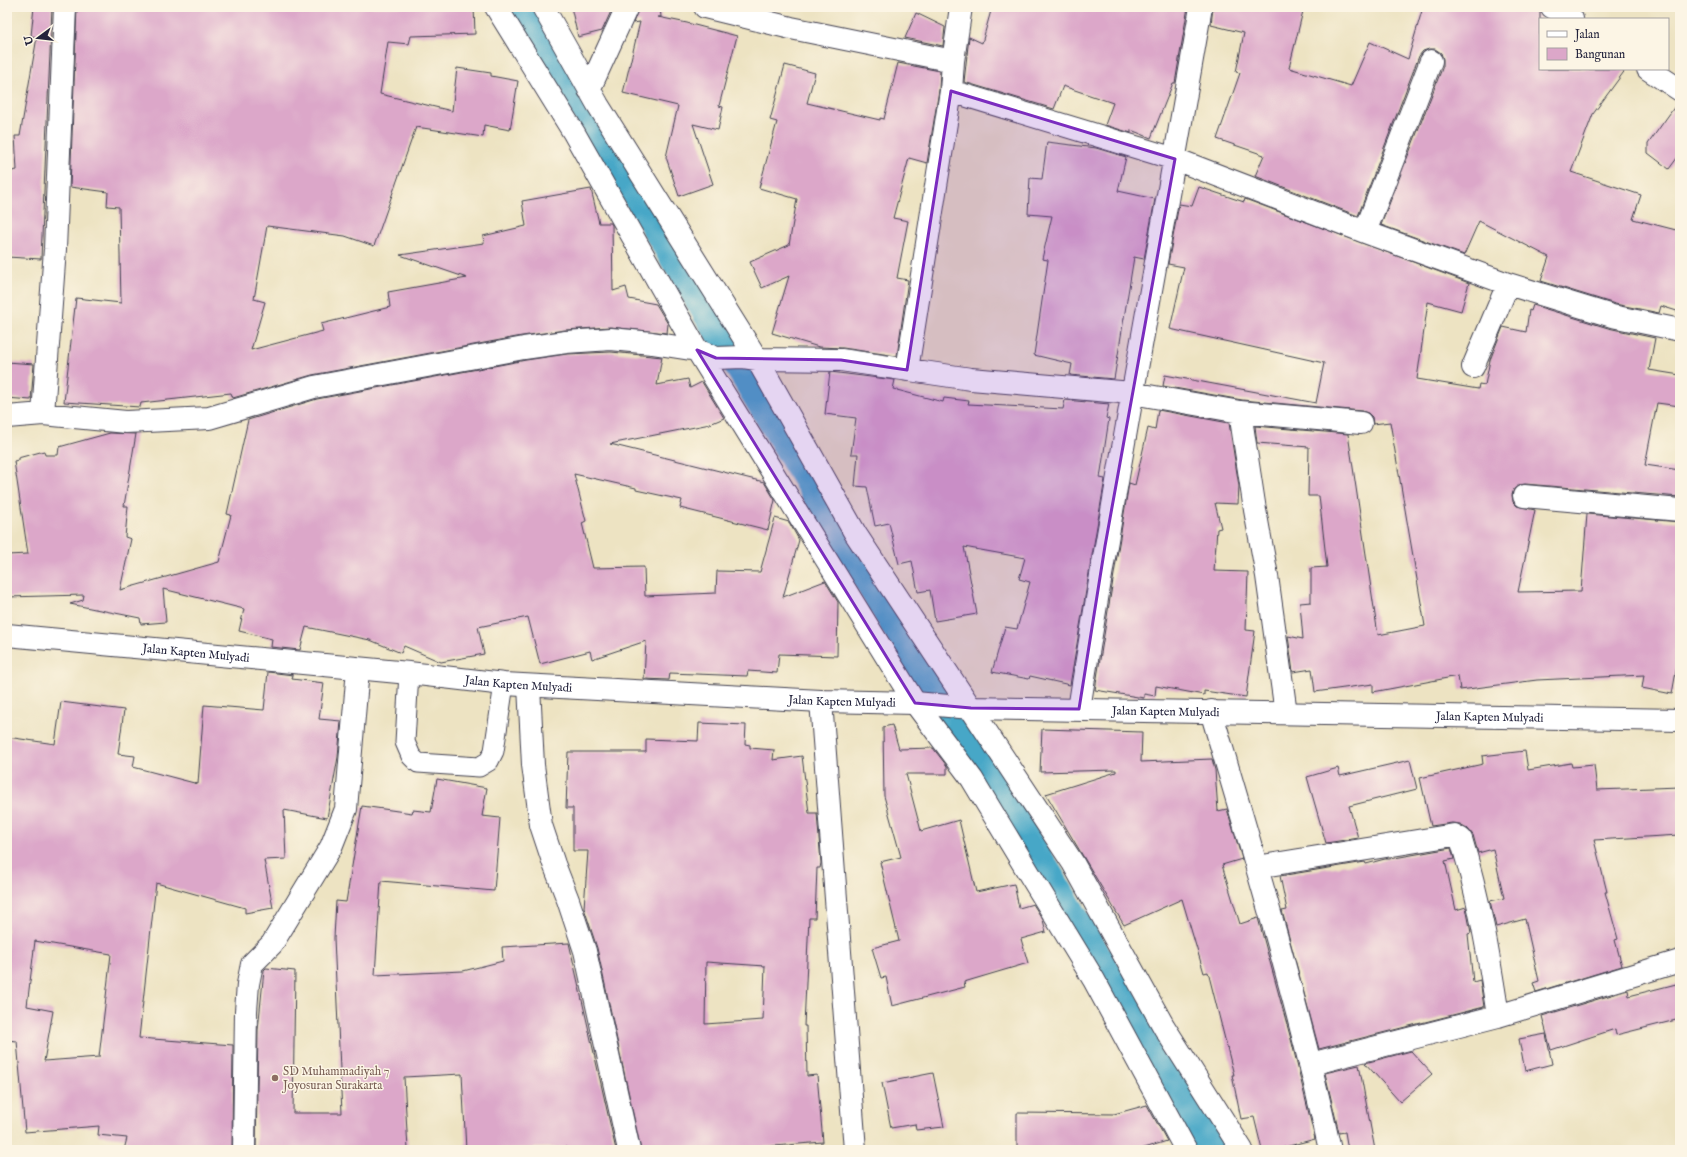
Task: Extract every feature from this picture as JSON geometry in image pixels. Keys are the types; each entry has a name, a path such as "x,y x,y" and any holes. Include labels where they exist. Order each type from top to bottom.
{"street":[{"path":"43,414 55,249 65,7"},
{"path":"496,7 574,133 706,354 919,703 976,785 1094,980 1186,1150"},
{"path":"543,7 589,90 855,533 1072,863 1164,1027 1242,1150"},
{"path":"589,90 627,7"},
{"path":"705,7 792,28 953,61"},
{"path":"907,370 951,91 953,61 961,7"},
{"path":"1079,709 1105,546 1201,7"},
{"path":"1552,7 1570,18"},
{"path":"1365,232 1431,61"},
{"path":"1650,70 1680,90"},
{"path":"951,91 1175,158 1365,232 1508,284 1612,316 1680,330"},
{"path":"1473,367 1508,284"},
{"path":"7,417 43,414 126,422 208,418 314,387 524,348 566,342 610,339 706,354 750,358 841,360 971,379 1132,393 1240,412 1360,423"},
{"path":"1240,412 1267,576 1286,713"},
{"path":"1524,496 1680,510"},
{"name":"Jalan Kapten Mulyadi","path":"7,634 529,686 821,700 919,703 968,707 1680,720"},
{"path":"244,1150 246,1011 248,984 252,964 272,944 327,854 346,809 358,669"},
{"path":"529,686 533,765 541,825 585,952 629,1150"},
{"path":"821,700 855,1150"},
{"path":"1211,712 1257,867 1311,1064 1330,1150"},
{"path":"1257,867 1454,835 1459,836 1470,866 1484,930 1498,1016"},
{"path":"1311,1064 1498,1016 1680,961"}],"lane":[{"path":"409,673 404,742 411,756 418,763 479,767 488,761 494,752 504,684"}],"highlighted area":[{"path":"951,91 1175,159 1105,546 1079,709 971,708 915,703 697,350 716,358 841,360 907,370"}],"building":[{"path":"34,7 52,7 41,259 7,257 7,172 17,170 15,136 20,136 37,37 31,36"},
{"path":"77,7 474,7 475,34 411,36 409,44 388,42 380,94 452,111 457,68 491,73 491,76 518,81 510,130 484,125 483,137 416,127 374,246 345,236 267,226 254,299 265,302 251,350 323,331 321,324 390,307 388,292 467,278 400,255 484,243 483,236 526,226 522,201 591,189 599,223 611,223 612,225 613,291 626,287 629,299 656,304 668,324 667,333 610,327 565,330 522,336 312,375 233,398 231,393 141,403 140,407 64,402 76,298 121,303 119,207 107,206 108,192 70,187"},
{"path":"571,7 613,7 602,31 578,37"},
{"path":"639,7 660,7 661,17 658,17 737,36 719,106 723,107 718,130 693,124 713,184 679,196 666,157 678,106 623,93 640,22 633,23"},
{"path":"992,7 1188,7 1175,83 1173,83 1151,138 1131,130 1131,133 1105,125 1113,103 1063,86 1054,109 964,82 969,37 982,43"},
{"path":"1213,7 1287,7 1303,11 1289,68 1351,86 1370,42 1408,59 1423,7 1540,7 1539,70 1625,70 1593,114 1571,172 1641,195 1633,219 1680,231 1680,312 1661,306 1659,313 1615,304 1541,281 1549,257 1479,221 1464,255 1381,225 1443,66 1441,53 1435,49 1423,51 1419,56 1358,216 1255,176 1264,155 1217,139 1240,73 1236,72 1244,33 1211,25"},
{"path":"916,13 945,27 943,46 905,38"},
{"path":"898,63 940,71 939,90 927,163 909,158 893,218 908,221 897,278 908,280 897,356 843,348 819,347 772,333 789,276 762,288 750,262 789,245 797,199 759,188 777,122 770,120 785,65 815,73 807,103 880,120 880,118 884,119"},
{"path":"1678,102 1680,102 1680,154 1669,169 1648,153 1648,144"},
{"path":"1047,142 1096,148 1126,157 1118,191 1155,199 1144,259 1134,257 1114,379 1070,375 1072,364 1034,355 1048,260 1042,259 1052,216 1028,214 1030,178 1042,179"},
{"path":"1199,187 1244,202 1245,199 1469,283 1461,311 1428,302 1417,379 1478,389 1479,384 1485,385 1490,360 1503,327 1526,332 1529,310 1531,311 1533,305 1608,328 1655,338 1649,370 1680,375 1680,406 1657,403 1645,465 1680,470 1680,497 1525,484 1519,485 1514,489 1512,495 1513,502 1517,506 1535,510 1518,592 1581,591 1587,514 1680,522 1680,649 1672,694 1642,688 1644,675 1537,680 1460,690 1458,676 1373,692 1373,684 1315,692 1312,669 1293,672 1288,636 1303,639 1300,603 1311,602 1311,568 1327,567 1319,496 1308,496 1309,447 1257,443 1255,426 1348,434 1378,635 1425,626 1390,422 1373,424 1372,417 1368,413 1362,411 1242,400 1163,386 1165,375 1316,403 1324,363 1170,329 1184,267 1168,264 1179,204 1192,206"},
{"path":"611,352 662,357 657,385 688,379 690,388 702,382 724,418 710,424 610,444 764,482 775,500 768,530 680,508 682,500 574,474 586,521 582,523 593,568 644,567 645,596 716,593 717,571 760,572 775,518 789,522 799,540 783,597 825,581 838,602 837,656 779,654 777,673 748,671 747,676 670,673 669,680 644,679 646,641 592,659 590,651 540,664 528,617 478,627 484,654 441,662 404,646 401,653 370,640 306,627 300,650 271,647 272,639 239,631 244,609 163,589 166,622 141,624 140,618 70,604 83,600 84,595 7,597 7,555 28,554 14,461 18,460 18,458 44,451 45,455 58,455 59,447 110,433 136,434 124,506 128,506 125,537 131,539 120,590 219,562 231,515 227,514 248,420 317,399 526,360 567,354"},
{"path":"7,362 34,364 31,400 7,398"},
{"path":"830,372 895,380 893,389 943,402 944,398 969,401 968,404 1063,409 1065,400 1109,404 1106,418 1109,419 1100,478 1105,479 1070,685 1030,676 1029,679 992,672 1005,627 1017,629 1030,582 1019,579 1025,558 964,547 977,614 935,621 930,590 918,592 912,561 899,564 889,523 875,526 867,487 855,486 858,454 851,454 856,418 825,414"},
{"path":"1158,410 1229,423 1239,486 1238,504 1215,503 1221,528 1217,529 1214,571 1248,572 1246,630 1255,631 1246,697 1204,691 1204,695 1156,686 1155,696 1144,694 1144,698 1095,690 1129,483 1135,485 1148,428 1155,430"},
{"path":"268,672 293,675 292,679 324,683 319,719 341,721 338,757 327,818 284,810 286,859 264,860 273,908 245,913 245,908 156,883 139,1038 233,1045 232,1150 124,1150 127,1138 98,1135 99,1126 25,1132 17,1041 7,1040 7,737 55,744 61,702 124,710 118,754 135,756 133,767 198,784 204,705 264,710","holes":["35,941 111,954 99,1057 44,1061 53,1011 27,1006"]},
{"path":"699,723 746,725 745,744 750,745 750,748 774,750 773,760 802,756 809,813 817,813 821,863 820,868 817,868 815,918 809,918 804,1026 806,1026 807,1076 817,1075 823,1142 726,1150 641,1150 597,948 584,908 588,851 573,851 573,808 566,808 568,752 646,752 646,739 698,741","holes":["706,962 765,966 763,1020 705,1024"]},
{"path":"892,725 899,749 933,748 947,766 947,774 906,774 921,831 959,820 976,892 1014,884 1019,908 1033,904 1043,920 1046,932 1021,939 1028,963 964,982 965,987 892,1006 886,977 881,978 872,948 899,941 880,862 901,857 884,796 883,727"},
{"path":"1042,729 1142,732 1141,762 1212,759 1215,770 1218,811 1227,809 1242,859 1222,865 1240,924 1258,918 1292,1043 1315,1139 1274,1150 1262,1150 1254,1117 1241,1119 1232,1075 1234,1075 1208,972 1204,973 1182,899 1124,925 1046,794 1116,772 1116,770 1040,772"},
{"path":"1525,751 1528,770 1571,763 1572,767 1594,765 1597,790 1680,787 1680,835 1594,840 1607,892 1605,892 1618,939 1615,940 1622,966 1536,992 1533,983 1539,981 1525,919 1496,927 1490,901 1504,898 1493,849 1478,853 1473,835 1467,828 1460,824 1452,823 1431,826 1420,778 1483,764 1482,756"},
{"path":"1410,760 1417,789 1349,806 1358,838 1326,843 1307,777 1338,768 1340,776"},
{"path":"437,779 487,788 482,816 500,818 494,891 381,881 375,975 463,971 503,961 502,947 569,943 616,1150 567,1150 567,1147 466,1150 462,1074 404,1077 408,1150 256,1150 258,1030 264,970 266,968 295,971 293,1113 342,1113 334,938 336,901 346,902 362,806 412,813 413,810 431,812"},
{"path":"1451,848 1454,859 1445,861 1456,910 1466,907 1471,933 1468,934 1473,982 1480,980 1484,1007 1319,1049 1282,911 1287,910 1280,876 1365,862 1366,864 1385,859"},
{"path":"1680,983 1680,1019 1616,1035 1615,1029 1551,1050 1542,1016 1628,990 1629,996"},
{"path":"1546,1034 1552,1064 1525,1071 1519,1039"},
{"path":"1411,1051 1432,1074 1400,1102 1365,1063"},
{"path":"1359,1065 1375,1150 1348,1150 1345,1132 1339,1133 1325,1073"},
{"path":"933,1073 944,1127 916,1130 915,1124 891,1128 882,1083"},
{"path":"1147,1105 1167,1141 1138,1150 1017,1150 1017,1113 1114,1114"}],"waterway":[{"path":"525,7 1212,1150"}],"place":[{"name":"SD Muhammadiyah 7 Joyosuran Surakarta","path":"275,1078"}]}
